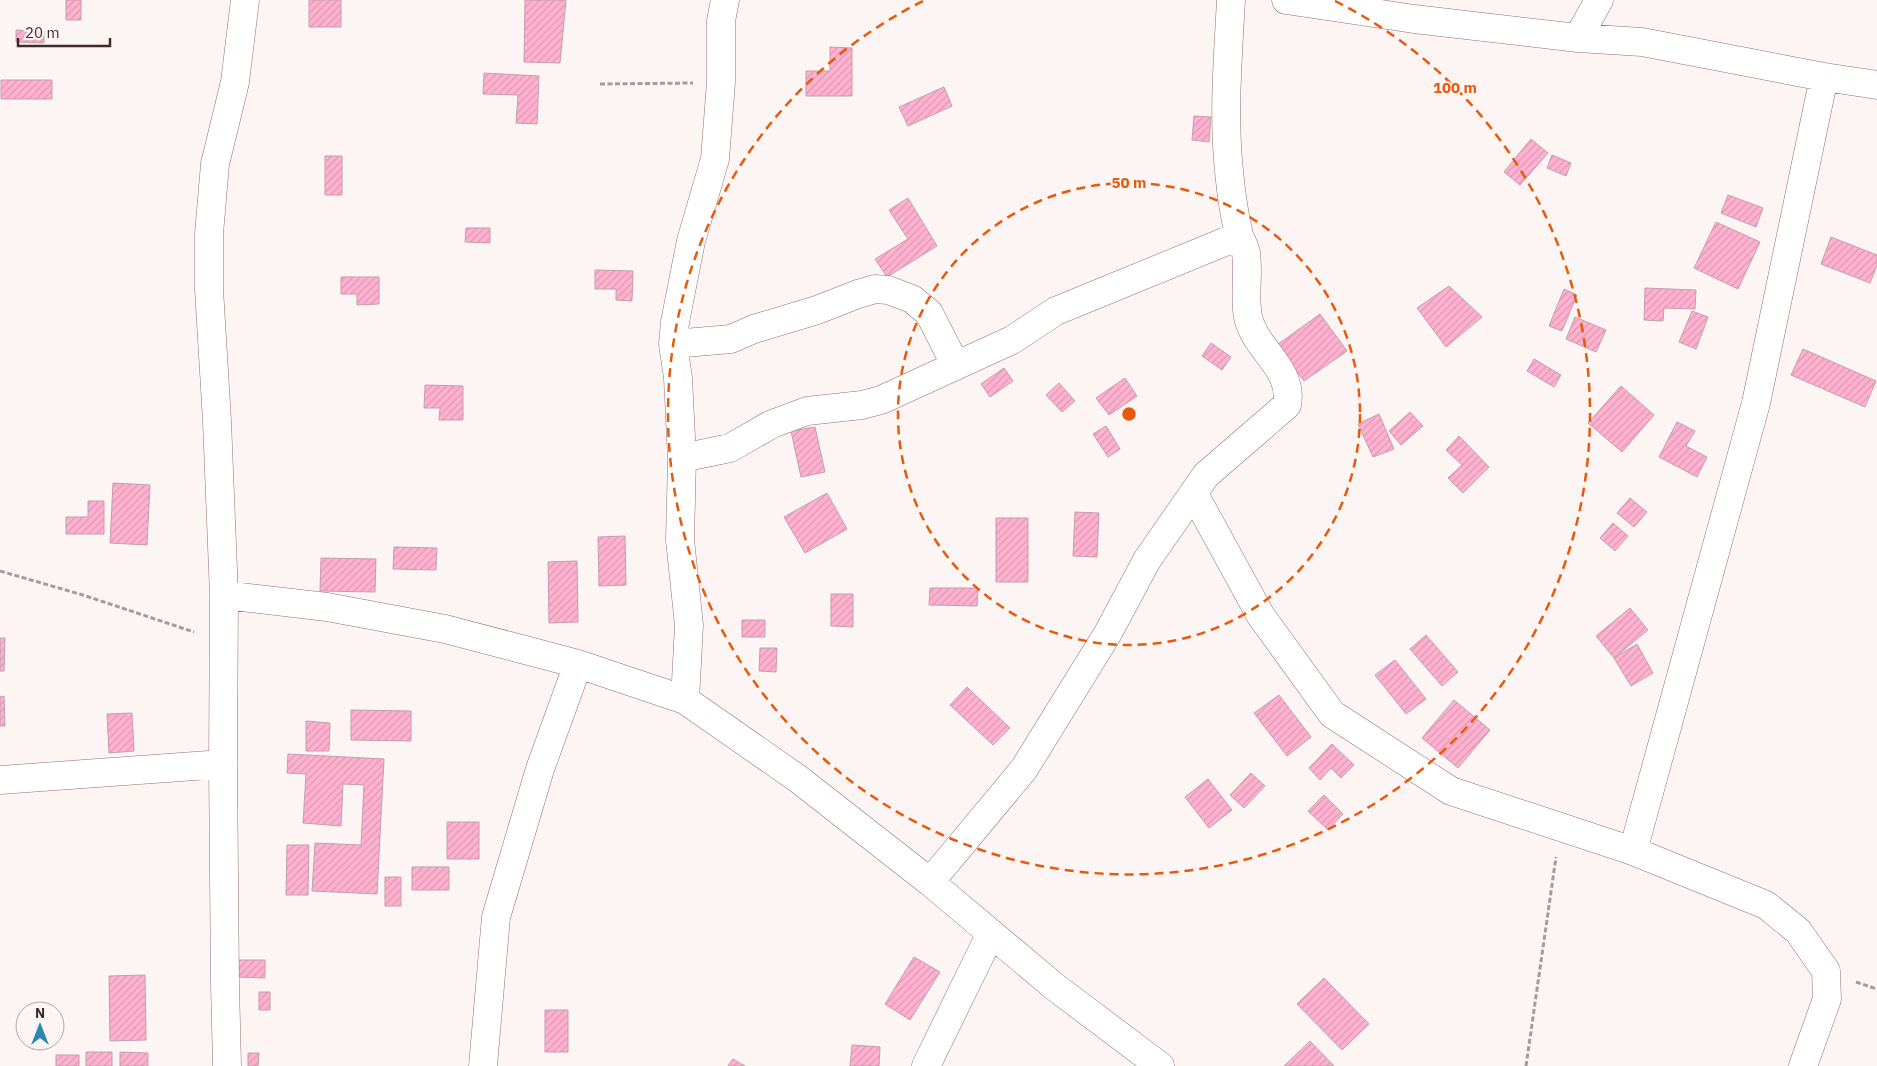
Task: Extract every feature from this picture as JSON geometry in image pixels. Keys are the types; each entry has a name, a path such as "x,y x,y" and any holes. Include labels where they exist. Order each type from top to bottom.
{"street":[{"path":"227,1066 224,984 224,595 217,420 209,289 209,234 215,164 235,82 245,0"},
{"path":"685,700 689,625 680,540 682,458 678,378 673,344 675,322 691,242 715,159 721,82 722,21 725,0"},
{"path":"930,882 1024,769 1108,633 1147,560 1206,475 1287,405 1289,397 1284,377 1253,332 1248,318 1246,252 1240,236 1229,171 1226,120 1231,0"},
{"path":"1286,0 1414,19 1578,38 1642,42 1824,77 1877,85"},
{"path":"1578,38 1599,0"},
{"path":"1633,851 1756,403 1824,77"},
{"path":"682,458 730,448 772,424 807,411 862,405 881,400 1012,340 1056,311 1240,236"},
{"path":"673,344 731,339 754,329 817,310 858,294 875,290 888,290 912,299 929,313 956,366"},
{"path":"1194,494 1261,616 1332,714 1451,791 1633,851 1766,905 1798,931 1826,971 1827,1000 1802,1066"},
{"path":"224,595 327,607 445,629 578,664 685,700 797,778 930,882 1055,987 1160,1066"},
{"path":"483,1066 496,917 540,769 578,664"},
{"path":"0,780 223,764"},
{"path":"926,1066 991,933"}],"path":[{"path":"600,84 721,82"},
{"path":"0,571 84,595 224,642"},
{"path":"1526,1066 1560,826"}],"building":[{"path":"66,0 81,0 81,20 66,20"},
{"path":"309,0 341,0 341,27 309,27"},
{"path":"525,0 566,0 560,63 524,62"},
{"path":"16,30 44,31 44,43 16,42"},
{"path":"830,47 852,48 852,96 806,96 806,71 830,71"},
{"path":"484,73 539,76 537,124 516,123 518,95 483,94"},
{"path":"1,80 52,80 52,99 1,99"},
{"path":"944,87 952,106 908,126 899,107"},
{"path":"1194,116 1211,117 1209,142 1192,140"},
{"path":"1531,139 1548,153 1520,185 1504,172"},
{"path":"1552,155 1571,163 1566,176 1547,168"},
{"path":"325,156 342,156 342,195 325,195"},
{"path":"1728,195 1763,208 1756,227 1721,213"},
{"path":"908,198 937,246 887,277 875,259 908,239 889,210"},
{"path":"1716,222 1760,242 1738,289 1694,268"},
{"path":"466,228 490,228 490,243 465,242"},
{"path":"1831,237 1877,255 1877,265 1870,283 1821,264"},
{"path":"595,270 633,271 632,301 616,300 616,289 595,289"},
{"path":"341,277 379,277 379,304 357,305 357,294 341,294"},
{"path":"1449,286 1482,317 1446,347 1417,308"},
{"path":"1645,288 1696,290 1695,309 1664,308 1663,321 1644,320"},
{"path":"1564,289 1577,295 1562,331 1549,326"},
{"path":"1692,311 1708,317 1696,349 1679,342"},
{"path":"1320,314 1347,351 1304,381 1277,345"},
{"path":"1575,317 1606,330 1596,352 1566,339"},
{"path":"1211,343 1231,357 1222,370 1202,356"},
{"path":"1803,349 1876,381 1865,407 1791,375"},
{"path":"1534,359 1561,375 1554,387 1527,371"},
{"path":"1004,368 1013,381 990,397 981,384"},
{"path":"1125,378 1137,396 1109,415 1096,398"},
{"path":"1059,383 1075,401 1062,412 1046,395"},
{"path":"425,385 463,386 463,420 439,420 440,408 424,408"},
{"path":"1621,386 1654,415 1622,452 1588,423"},
{"path":"1410,412 1423,426 1401,445 1389,431"},
{"path":"1379,414 1394,449 1373,457 1358,424"},
{"path":"1677,422 1695,431 1686,446 1707,457 1697,477 1659,457"},
{"path":"1106,426 1120,449 1108,457 1093,434"},
{"path":"815,427 825,472 801,477 791,431"},
{"path":"1459,436 1489,467 1463,493 1448,478 1462,465 1446,450"},
{"path":"113,483 150,485 147,545 110,543"},
{"path":"827,493 847,529 805,553 784,517"},
{"path":"1630,498 1647,512 1634,527 1617,513"},
{"path":"88,501 104,501 104,534 66,534 66,517 88,517"},
{"path":"1075,512 1099,513 1097,557 1073,556"},
{"path":"996,518 1028,518 1028,582 996,582"},
{"path":"1613,523 1628,536 1615,551 1600,538"},
{"path":"625,536 626,585 599,586 598,537"},
{"path":"394,547 437,548 436,570 393,569"},
{"path":"321,558 376,559 375,592 320,591"},
{"path":"577,561 578,622 549,623 548,562"},
{"path":"930,588 978,588 977,606 929,605"},
{"path":"831,594 853,594 853,627 831,626"},
{"path":"1630,608 1648,630 1614,658 1596,636"},
{"path":"742,620 765,620 765,637 742,637"},
{"path":"1426,635 1458,672 1442,686 1410,649"},
{"path":"0,638 5,638 4,671 0,671"},
{"path":"1637,644 1653,673 1631,686 1614,658"},
{"path":"760,648 777,648 776,672 759,671"},
{"path":"1395,660 1426,699 1406,714 1375,675"},
{"path":"967,687 1010,728 993,745 950,705"},
{"path":"1279,695 1311,737 1287,756 1254,713"},
{"path":"4,696 5,726 0,726 0,697"},
{"path":"1454,700 1490,730 1458,768 1422,738"},
{"path":"351,710 411,711 411,741 351,740"},
{"path":"132,713 134,751 109,753 107,714"},
{"path":"306,721 330,723 329,751 306,751"},
{"path":"1332,744 1354,765 1341,778 1331,768 1320,780 1309,768"},
{"path":"288,754 384,759 377,894 312,891 315,843 361,845 364,785 343,784 341,826 303,823 306,774 287,773"},
{"path":"1251,773 1265,786 1244,808 1230,795"},
{"path":"1208,779 1232,810 1209,828 1185,797"},
{"path":"1324,795 1343,814 1328,830 1308,811"},
{"path":"447,822 479,822 479,859 447,859"},
{"path":"287,845 309,845 308,895 286,895"},
{"path":"412,867 449,867 449,890 412,890"},
{"path":"385,877 401,877 401,906 385,906"},
{"path":"914,957 940,972 910,1020 885,1004"},
{"path":"236,960 265,960 265,978 236,977"},
{"path":"145,975 146,1040 110,1041 109,976"},
{"path":"1324,978 1369,1024 1342,1050 1297,1004"},
{"path":"259,992 270,992 270,1010 259,1010"},
{"path":"545,1010 568,1010 568,1052 545,1052"},
{"path":"1310,1041 1334,1066 1284,1066"},
{"path":"852,1045 880,1047 879,1066 850,1066"},
{"path":"86,1052 112,1052 112,1066 86,1066"},
{"path":"120,1052 148,1053 148,1066 120,1066"},
{"path":"248,1053 259,1053 258,1066 248,1066"},
{"path":"56,1055 79,1055 79,1066 56,1066"},
{"path":"733,1059 745,1066 728,1066"}]}
